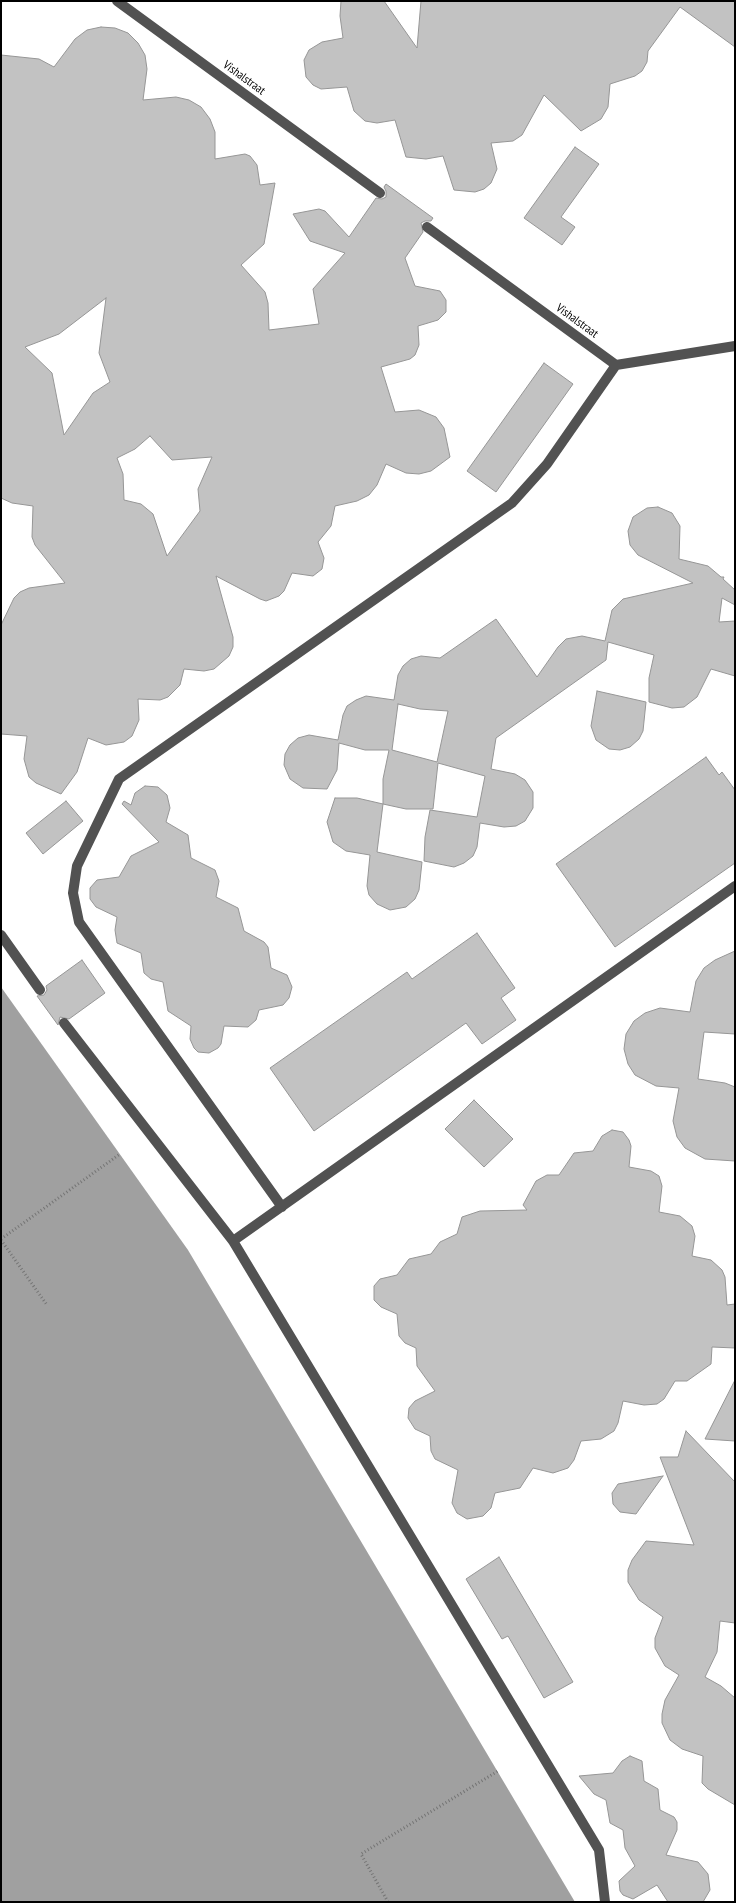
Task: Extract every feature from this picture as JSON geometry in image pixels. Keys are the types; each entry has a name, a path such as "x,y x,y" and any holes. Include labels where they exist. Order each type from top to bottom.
{"lane":[{"name":"Vishalstraat","path":"117,1 380,193"},
{"name":"Vishalstraat","path":"427,227 616,365"},
{"path":"282,1208 79,922 73,893 77,866 119,779 512,503 547,464 616,365 735,346"},
{"path":"232,1241 282,1208 735,886"},
{"path":"1,935 40,990"},
{"path":"64,1023 232,1241 599,1850 605,1902"}],"path":[{"path":"47,1304 1,1240 120,1154"},
{"path":"388,1902 361,1854 498,1772"}],"shaded area":[{"path":"1,987 188,1250 575,1902 1,1902"}],"building":[{"path":"341,1 384,1 417,48 421,1 735,1 735,47 680,7 648,51 647,62 642,71 635,76 610,84 608,107 601,119 581,131 544,95 522,135 513,141 491,143 497,169 491,183 484,189 475,192 454,190 443,156 426,159 406,157 395,120 377,123 365,121 354,111 347,87 321,89 313,85 306,77 304,60 309,50 322,42 343,38 340,16"},
{"path":"101,27 115,28 128,33 138,43 145,55 147,69 143,100 176,97 189,100 201,107 210,119 215,132 215,159 245,154 250,156 257,165 260,185 275,183 264,244 241,265 265,292 268,303 269,330 319,324 313,289 345,253 310,241 293,214 319,209 325,211 349,237 376,198 382,199 386,197 384,187 386,184 433,218 431,221 421,223 423,232 405,258 415,286 440,291 446,300 446,312 438,320 418,326 419,345 415,355 410,359 381,367 395,412 419,410 436,417 444,428 450,457 431,471 419,474 406,473 386,464 377,485 369,495 357,501 335,506 331,526 318,542 324,558 322,569 313,576 292,573 284,591 279,596 266,601 216,576 233,637 233,647 229,656 214,669 204,671 184,669 180,685 168,697 160,700 138,699 139,720 132,736 124,742 106,745 88,738 77,772 61,794 36,783 29,777 24,759 27,736 1,734 1,625 14,598 20,592 29,588 65,583 35,545 32,537 33,506 12,503 1,498 1,55 39,59 54,67 75,39 87,30","holes":["106,298 99,353 110,382 93,393 64,435 52,373 25,347 59,334","150,436 172,460 212,457 198,489 200,511 167,556 153,514 141,504 124,500 123,474 117,458 135,449"]},
{"path":"575,147 599,164 561,217 575,227 562,245 524,218"},
{"path":"544,363 573,384 496,492 467,471"},
{"path":"658,507 672,513 680,526 679,559 708,566 721,577 724,577 723,579 735,590 735,605 722,598 719,622 735,621 735,676 711,669 697,697 684,707 672,708 649,702 649,678 654,655 608,642 606,660 496,738 491,769 515,774 525,780 533,792 533,808 525,821 516,826 504,827 480,823 477,847 473,856 464,863 454,867 424,861 425,837 430,810 477,817 485,776 438,763 433,809 406,809 383,804 383,779 389,750 365,750 339,743 337,770 327,789 303,788 290,779 284,765 285,754 290,745 298,738 309,735 338,740 343,715 347,706 366,696 394,700 398,675 403,666 411,659 421,656 440,658 496,619 537,677 558,647 566,639 582,636 605,641 612,610 623,599 693,583 638,555 630,545 628,531 633,517 647,508","holes":["398,704 420,709 448,711 437,762 392,750"]},
{"path":"597,691 646,702 643,731 639,739 630,747 620,750 609,749 596,740 591,726"},
{"path":"706,757 719,775 722,772 735,790 735,863 615,947 556,864"},
{"path":"145,786 158,787 167,795 170,808 166,822 188,835 191,858 215,870 219,881 216,897 238,908 244,931 264,942 268,947 271,968 287,975 292,987 289,998 283,1005 259,1010 256,1020 248,1027 224,1026 221,1044 209,1053 198,1052 194,1048 190,1039 191,1026 168,1011 163,982 151,979 144,973 141,953 117,943 115,930 117,917 96,907 90,899 90,888 97,880 119,877 131,856 159,842 122,804 124,801 131,805 135,793"},
{"path":"335,798 357,798 383,804 377,852 422,862 419,890 415,899 406,907 390,910 377,904 369,895 367,886 370,855 346,851 333,842 327,822"},
{"path":"66,801 83,821 43,854 26,833"},
{"path":"477,933 515,988 501,998 516,1020 482,1044 466,1023 314,1131 270,1068 407,972 412,979"},
{"path":"735,951 735,1034 704,1032 698,1079 725,1083 735,1087 735,1161 705,1159 685,1148 677,1137 673,1121 679,1088 656,1086 635,1075 628,1064 624,1049 626,1034 634,1021 645,1013 660,1008 690,1012 696,981 704,968 715,960"},
{"path":"82,960 105,993 69,1019 60,1017 58,1025 37,996 44,995 47,990 46,986"},
{"path":"474,1100 513,1139 484,1167 445,1129"},
{"path":"612,1130 623,1132 629,1140 631,1146 629,1167 651,1171 659,1176 662,1186 659,1212 680,1216 692,1226 695,1236 692,1256 711,1260 722,1270 725,1277 727,1305 735,1304 735,1348 712,1347 711,1364 687,1381 675,1381 664,1399 657,1404 644,1405 623,1401 618,1423 614,1431 601,1439 581,1441 574,1460 568,1468 553,1473 533,1468 520,1488 495,1493 491,1508 483,1516 467,1519 457,1513 452,1503 458,1470 435,1459 431,1451 430,1436 415,1429 408,1418 409,1408 415,1401 435,1391 417,1366 416,1348 405,1343 399,1336 397,1314 381,1307 374,1300 374,1286 380,1279 397,1275 409,1259 431,1254 440,1242 457,1234 462,1217 480,1211 527,1210 523,1205 536,1181 547,1175 559,1175 574,1153 593,1151 602,1136"},
{"path":"735,1380 735,1441 705,1439"},
{"path":"686,1431 735,1482 735,1623 720,1621 717,1652 705,1677 721,1686 735,1698 735,1805 708,1789 702,1783 703,1756 682,1749 670,1740 662,1723 662,1714 665,1700 679,1675 665,1666 655,1648 655,1638 663,1617 639,1600 628,1582 628,1570 632,1560 646,1541 694,1545 660,1457 678,1457"},
{"path":"663,1476 636,1514 620,1512 613,1504 612,1493 618,1484"},
{"path":"499,1557 573,1682 544,1698 508,1636 502,1639 466,1579"},
{"path":"630,1756 642,1761 644,1781 658,1789 660,1810 674,1817 677,1822 677,1830 666,1855 698,1862 708,1874 710,1890 703,1902 668,1902 657,1885 633,1899 623,1895 620,1891 619,1881 635,1866 625,1848 623,1830 610,1823 606,1800 594,1794 579,1776 613,1773 622,1761"}]}
